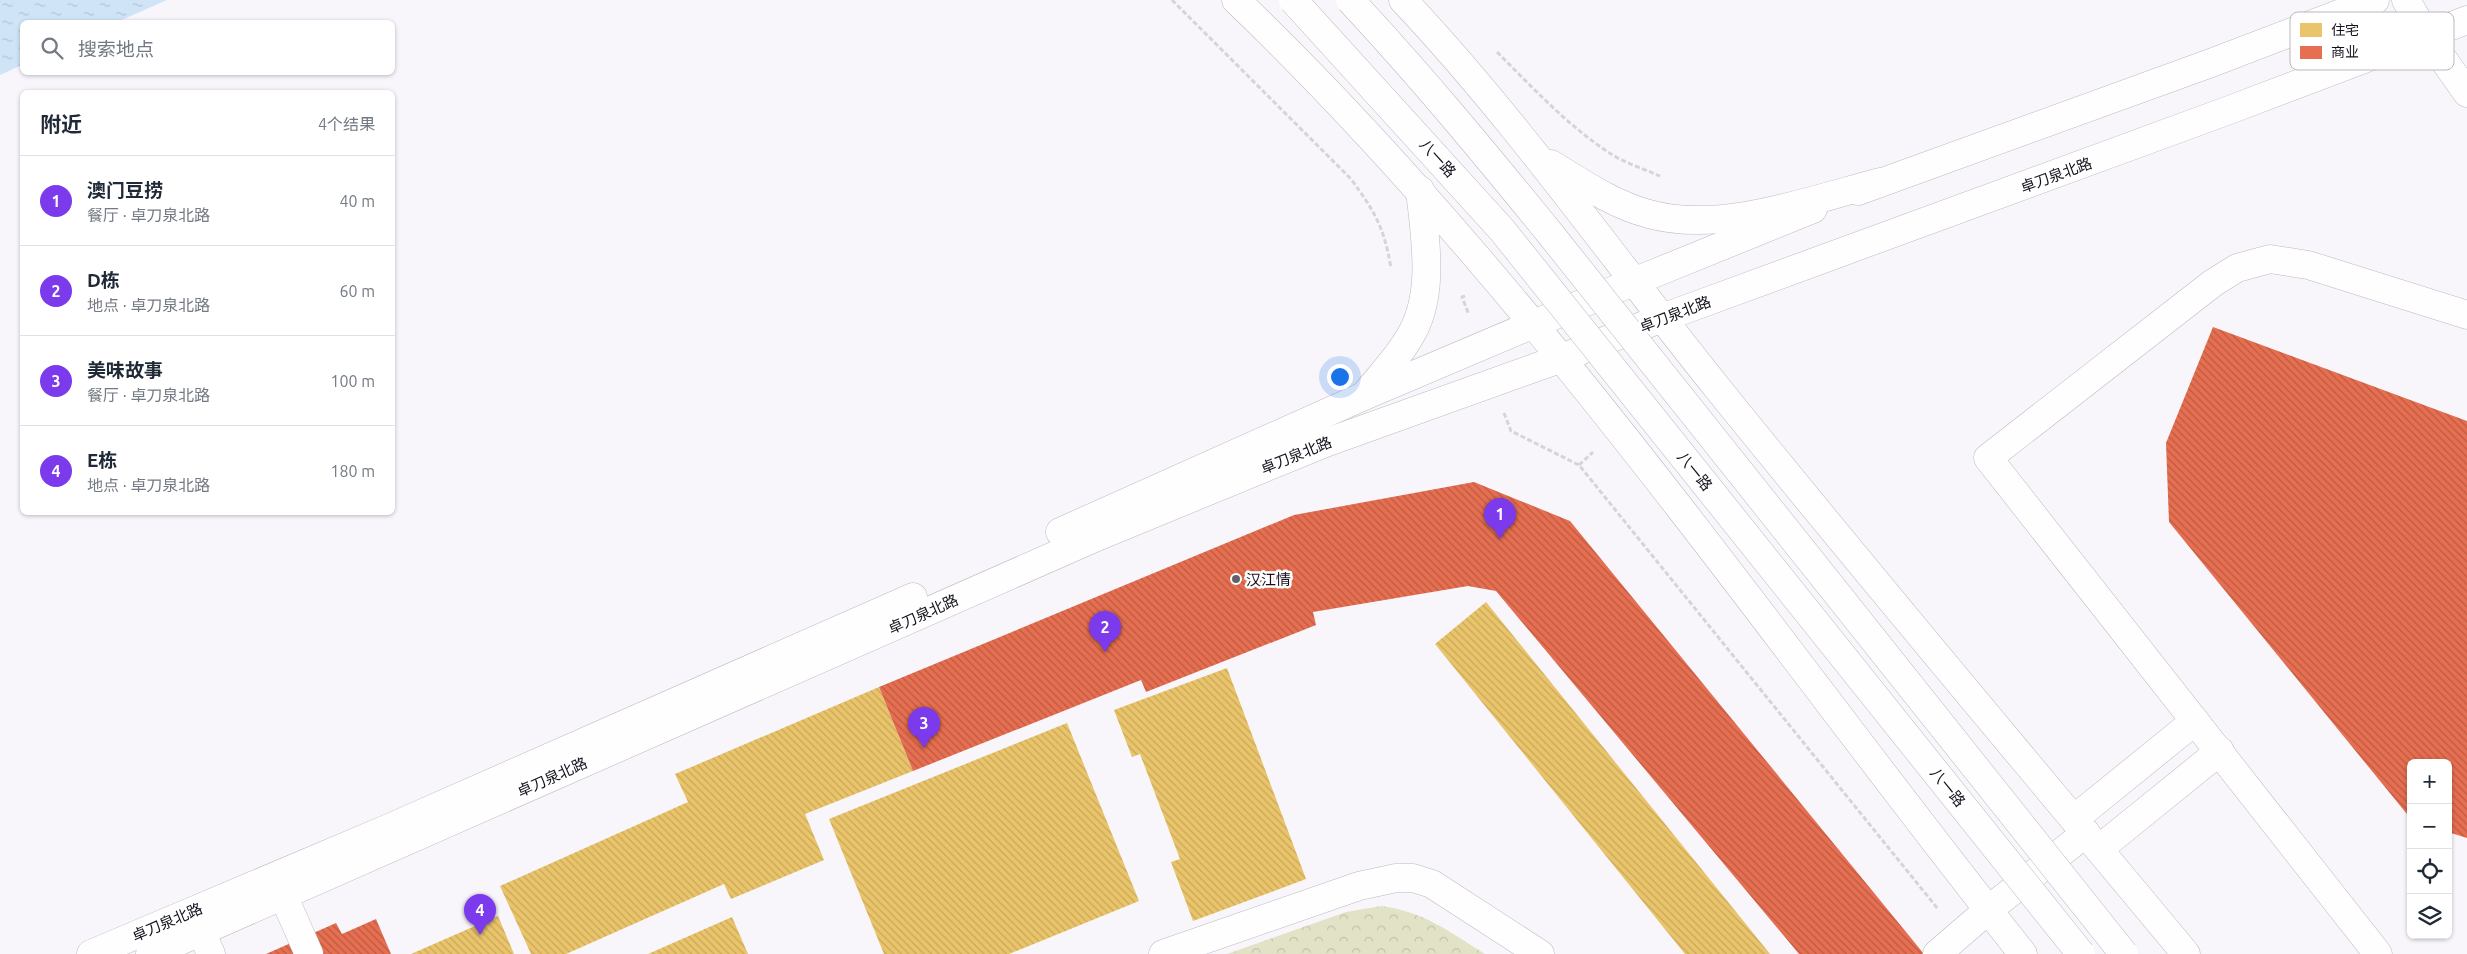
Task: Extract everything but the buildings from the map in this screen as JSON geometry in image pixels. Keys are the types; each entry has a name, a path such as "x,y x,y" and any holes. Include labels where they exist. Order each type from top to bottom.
{"main road":[{"path":"1236,0 1382,148 1536,324 1988,910 2024,954"},
{"name":"八一路","path":"1294,0 1502,230 2081,954"},
{"path":"1350,0 1440,100 1552,236 2124,954"},
{"path":"1402,0 1466,69 1538,157 1633,282 1727,400 2186,954"},
{"name":"卓刀泉北路","path":"2344,12 2375,0"},
{"path":"2406,0 2413,12"},
{"name":"卓刀泉北路","path":"2454,25 2467,20"},
{"name":"卓刀泉北路","path":"91,954 426,812 1248,450 1364,396 1633,282 1880,182 2290,33"},
{"name":"卓刀泉北路","path":"153,953 206,943 283,895 1099,536 1325,442 1562,358 1662,318 2177,130 2334,70"},
{"path":"2451,70 2467,93"},
{"path":"1538,157 1603,196 1648,214 1678,219 1706,220 1738,216 1880,182"},
{"path":"1364,396 1410,337 1420,313 1426,263 1420,190"},
{"path":"2378,954 1988,458 2213,283 2237,268 2254,262 2270,259 2308,265 2467,315"},
{"path":"2087,834 2195,721"},
{"path":"1937,954 1988,910 2087,834 2220,751"},
{"path":"1163,954 1359,886 1396,878 1413,878 1432,884 1540,954"},
{"path":"283,895 309,954"}],"path":[{"path":"1172,0 1351,179 1375,212 1386,242 1391,270"},
{"path":"1490,45 1559,114 1589,138 1613,155 1660,176"},
{"path":"1511,431 1579,465 1959,935"}],"green space":[{"path":"1381,906 1411,913 1436,924 1485,954 1227,954 1346,912"}],"water":[{"path":"0,0 167,0 122,20 20,20 20,66 0,75"}],"place":[{"name":"澳门豆捞","path":"1500,539"},
{"name":"汉江情","path":"1236,579"},
{"name":"D栋","path":"1105,652"},
{"name":"美味故事","path":"924,748"},
{"name":"E栋","path":"480,935"}]}
